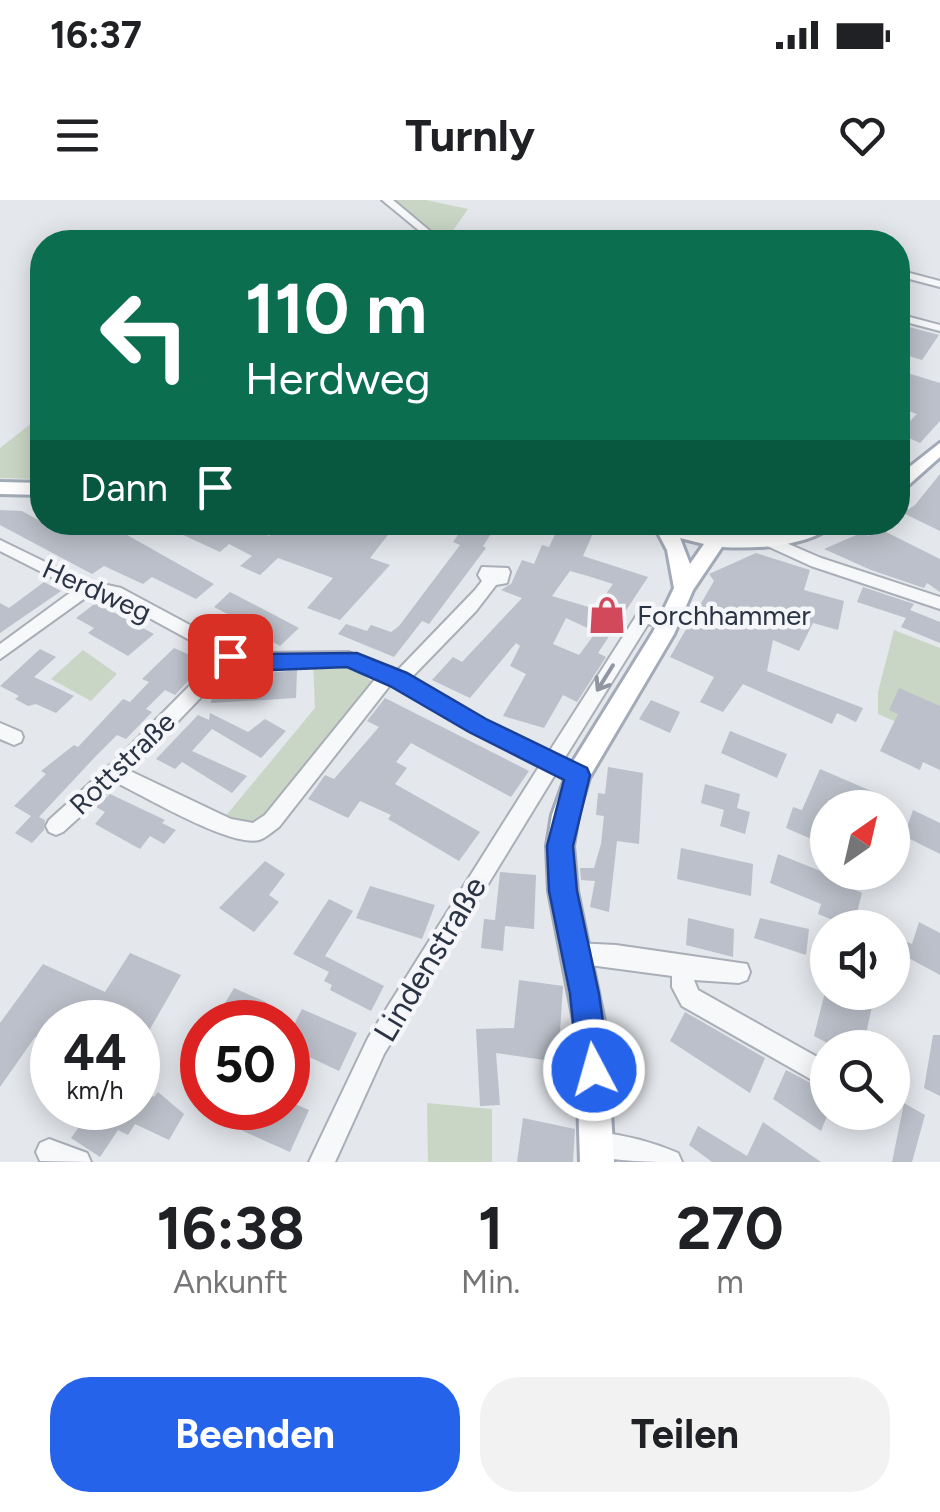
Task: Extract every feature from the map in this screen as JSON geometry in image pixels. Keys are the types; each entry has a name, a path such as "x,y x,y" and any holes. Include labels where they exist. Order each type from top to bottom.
{"main road":[{"path":"910,474 940,448"},
{"path":"0,488 30,489"},
{"path":"666,535 677,550 684,588"},
{"path":"694,535 716,541 770,541 788,535"},
{"path":"597,1154 590,1032 563,891 560,846 578,775 684,588 716,541"}],"street":[{"path":"387,200 423,230"},
{"path":"910,276 940,284"},
{"path":"910,320 940,328"},
{"path":"770,541 816,562 940,603"},
{"name":"Herdweg","path":"0,545 88,587 115,592 230,656 250,662 349,659 578,775"},
{"path":"114,772 229,828 256,832 272,821 393,678 457,624 491,580"},
{"path":"0,653 88,587"},
{"name":"Lindenstraße","path":"322,1162 376,1046 644,617 668,622"},
{"name":"Rottstraße","path":"56,826 230,656"},
{"path":"576,954 608,952 683,969 738,972"},
{"path":"683,969 683,987 690,998 810,1068"},
{"path":"597,1154 621,1148 670,1162"},
{"path":"49,1152 78,1162"}],"green space":[{"path":"394,200 426,200 468,209 453,230 430,230"},
{"path":"30,424 30,479 0,478 0,448"},
{"path":"894,630 940,648 940,741 878,714 878,692"},
{"path":"83,650 117,674 91,701 51,679"},
{"path":"313,662 346,663 378,686 259,825 224,818 315,708"},
{"path":"427,1103 492,1109 492,1162 428,1162"}],"building":[{"path":"910,327 939,335 922,360 910,356"},
{"path":"910,374 940,383 940,421 920,443 910,438 910,421 917,414 910,411"},
{"path":"940,474 940,531 910,516 910,508"},
{"path":"0,510 22,511 30,515 30,535 127,535 214,584 196,599 152,577 143,584 104,566 92,574 0,525"},
{"path":"183,535 388,535 370,558 390,565 340,620 307,608 333,578 278,558 260,575 240,566 252,556 229,544 220,552"},
{"path":"458,535 490,535 483,546 486,548 429,624 422,621 394,657 338,634 346,624 367,631 371,625 391,632 399,626 460,545 453,542"},
{"path":"555,535 592,535 583,556 648,577 598,653 606,657 577,702 563,695 544,728 503,716 526,674 510,666 520,646 516,643 470,698 432,680 453,657 462,662 522,598 501,590 511,584 522,560 534,564 542,545 549,547","holes":["570,571 613,584 595,609 552,596","566,618 596,632 579,655 553,644"]},
{"path":"856,535 892,535 940,559 940,592 927,583 924,588 824,549"},
{"path":"756,553 810,570 804,590 844,601 838,630 813,623 799,651 773,640 767,671 863,708 856,722 837,713 832,724 743,684 723,712 700,702 714,677 670,657 714,581 709,574"},
{"path":"44,582 61,591 0,633 0,603 9,608"},
{"path":"863,587 914,604 910,610 940,622 940,643 901,627 906,618 857,602"},
{"path":"230,592 299,628 280,646 249,628 233,643 214,633 233,617 214,607"},
{"path":"97,602 154,634 128,656 88,633 94,628 76,618"},
{"path":"174,648 206,662 175,695 165,690 146,709 152,712 126,739 117,735 95,757 39,817 45,820 44,830 32,843 15,833 31,816 14,806 46,774 41,771 74,745 78,747 123,699 130,702 149,682 142,679"},
{"path":"40,649 56,657 34,677 74,696 56,713 36,704 28,706 0,686"},
{"path":"297,670 296,698 211,703 213,690 226,677"},
{"path":"899,688 940,706 940,770 923,762 920,770 880,751 898,714 889,710"},
{"path":"385,698 529,771 511,797 411,743 396,762 407,768 395,784 480,832 459,861 388,819 391,815 360,801 348,818 308,799 325,775 334,779 379,727 367,721"},
{"path":"651,700 680,712 670,733 639,719"},
{"path":"210,713 248,732 265,719 286,731 261,758 212,729 192,751 247,776 232,793 182,762 175,769 156,759 198,715 209,720"},
{"path":"730,731 787,754 777,778 721,753"},
{"path":"608,767 643,773 639,844 617,841 609,912 590,907 595,881 581,880 580,868 594,868 601,844 604,816 596,815 598,793 605,794"},
{"path":"820,769 869,790 811,790"},
{"path":"705,784 740,794 737,808 750,812 745,834 720,826 724,810 701,803"},
{"path":"810,792 810,838 786,828 793,807 802,810"},
{"path":"110,794 165,820 162,823 176,830 164,844 150,836 140,849 95,824 105,812 96,807"},
{"path":"913,810 940,823 940,854 910,839"},
{"path":"681,848 753,864 751,896 677,879"},
{"path":"778,854 810,867 810,890 862,893 858,910 819,910 821,904 770,883"},
{"path":"265,861 285,874 269,895 279,902 254,932 219,908"},
{"path":"500,872 536,875 534,929 505,926 503,951 481,948 484,919 495,920"},
{"path":"370,886 435,905 422,939 356,918"},
{"path":"329,899 353,911 325,956 384,986 371,1011 330,990 332,985 324,981 329,972 293,954"},
{"path":"688,918 734,929 733,957 686,945"},
{"path":"760,918 809,929 806,955 754,938"},
{"path":"919,922 940,933 940,975 910,959"},
{"path":"130,953 181,975 160,1012 160,1000 30,1000 30,1044 0,1087 0,1023 43,964 105,992"},
{"path":"519,980 563,986 558,1062 496,1053 500,1105 480,1106 476,1029 514,1028"},
{"path":"234,988 261,1000 227,1000"},
{"path":"820,1010 871,1010 867,1030 816,1030"},
{"path":"310,1012 357,1033 339,1071 310,1057"},
{"path":"685,1012 765,1058 750,1093 670,1041"},
{"path":"933,1035 940,1035 940,1096 924,1088"},
{"path":"786,1070 810,1083 810,1124 773,1099"},
{"path":"160,1094 180,1111 180,1121 169,1140 148,1130 160,1130"},
{"path":"910,1106 925,1115 912,1162 892,1162 899,1130 910,1130"},
{"path":"523,1118 575,1129 573,1162 517,1162"},
{"path":"763,1122 821,1162 712,1162 689,1145 698,1126 747,1156"},
{"path":"77,1130 118,1130 100,1157 71,1138"},
{"path":"241,1130 300,1130 290,1152"}],"place":[{"name":"Forchhammer","path":"607,615"}],"route":[{"path":"230,656 250,662 329,656 349,659 398,680 477,726 578,775 567,805 560,846 563,891 584,994 594,1070"}]}
